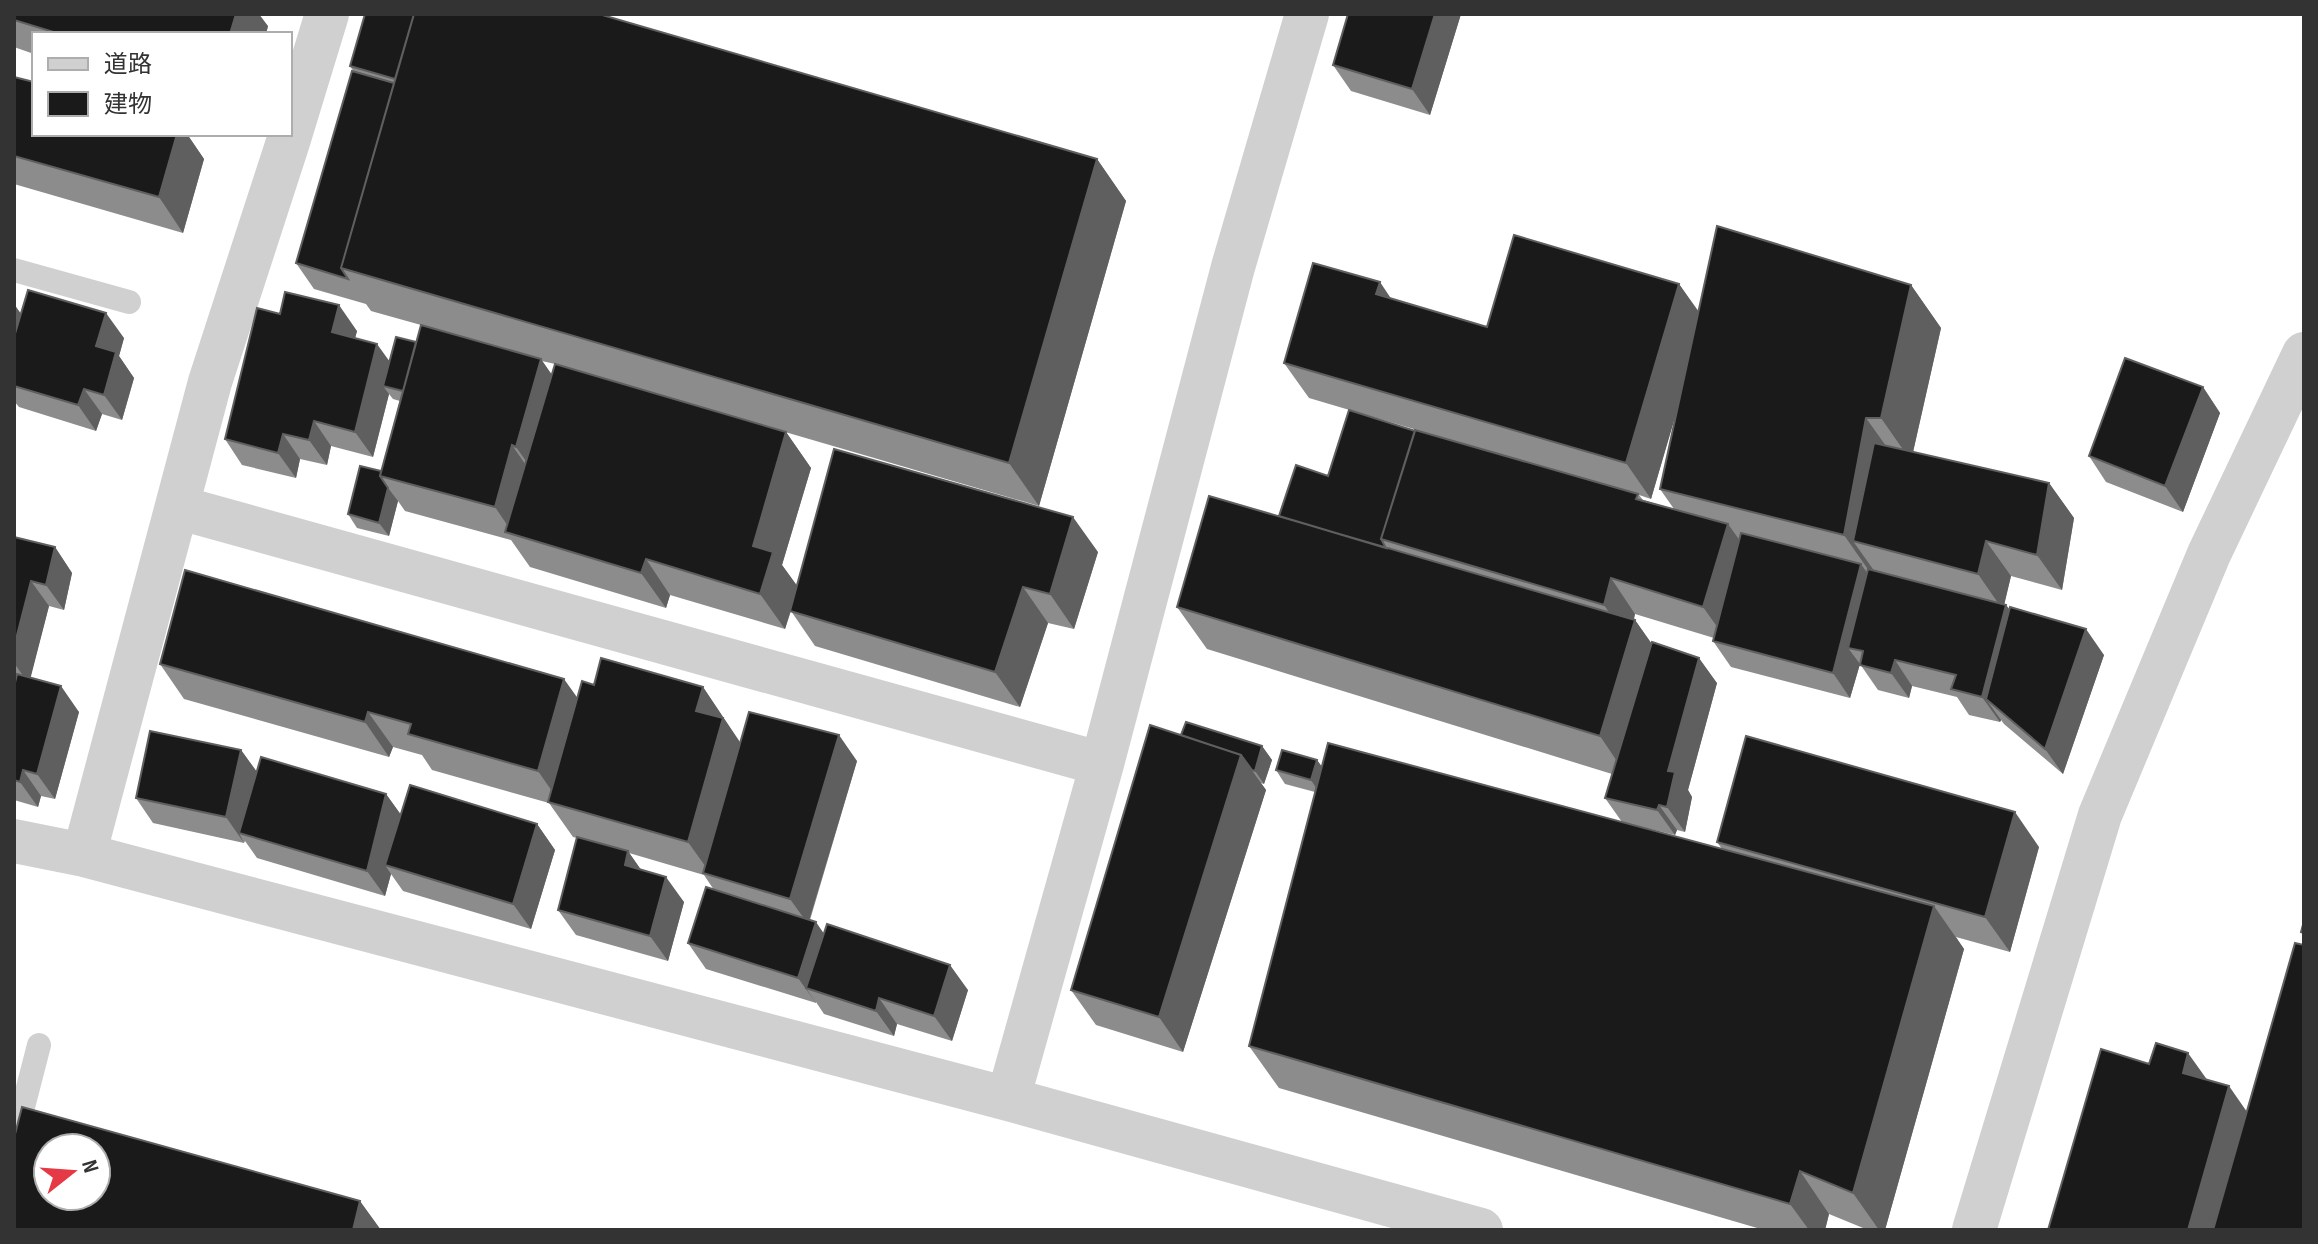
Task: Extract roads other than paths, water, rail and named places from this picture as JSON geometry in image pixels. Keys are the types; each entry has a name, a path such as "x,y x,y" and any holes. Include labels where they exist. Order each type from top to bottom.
{"street":[{"path":"292,129 327,14"},
{"path":"1008,1099 1102,764 1233,267 1307,14"},
{"path":"84,855 210,382 290,136"},
{"path":"1974,1230 2100,815 2209,554 2304,354"},
{"path":"177,507 1102,764"},
{"path":"14,841 84,855 1008,1099 1481,1230"}],"lane":[{"path":"14,270 129,302"},
{"path":"14,1142 39,1045"}]}
